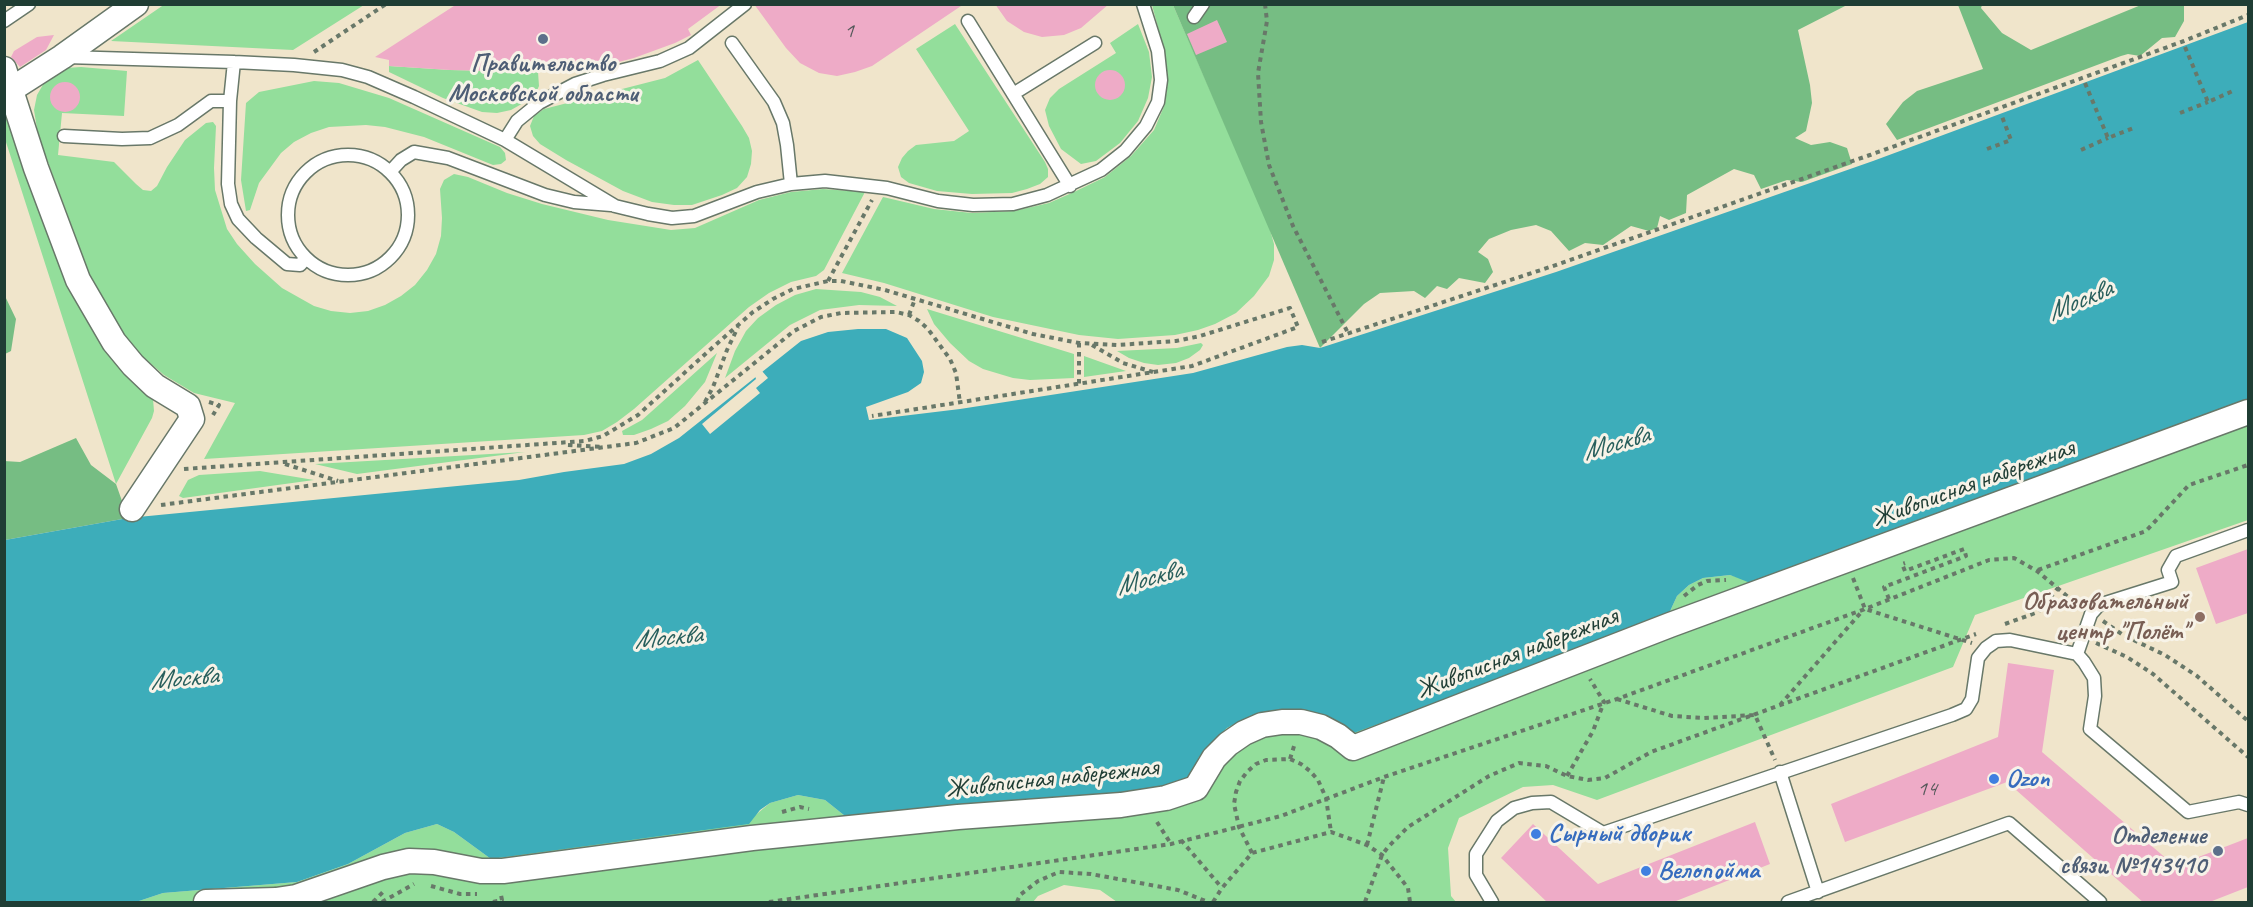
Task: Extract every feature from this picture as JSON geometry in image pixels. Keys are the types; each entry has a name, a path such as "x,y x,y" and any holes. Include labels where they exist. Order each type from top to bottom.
{"street":[{"path":"132,509 192,419 188,406 154,386 126,357 114,342 82,288 36,168 8,79 62,57 136,4"},
{"name":"Живописная набережная","path":"207,903 296,897 383,867 409,861 434,862 481,871 503,872 752,838 958,817 1121,805 1166,798 1196,788 1214,758 1228,744 1262,725 1301,722 1321,727 1338,736 1353,748 1671,625 2248,412"}],"lane":[{"path":"4,21 29,4"},
{"path":"505,140 517,121 539,103 574,84 660,61 688,48 745,4"},
{"path":"390,172 401,160 414,152 448,159 545,195 574,202 615,206 664,217 694,216 757,192 791,184 825,181 879,186 938,201 973,205 1013,204 1047,195 1101,170 1125,151 1146,126 1158,102 1161,80 1158,51 1143,4"},
{"path":"1194,17 1203,4"},
{"path":"968,21 1070,186"},
{"path":"732,43 774,102 783,123 791,184"},
{"path":"1013,94 1095,43"},
{"path":"62,57 321,67 368,77 505,140 615,206"},
{"path":"234,62 230,101 228,184 231,204 238,219 256,238 287,264 300,265 306,258"},
{"path":"64,136 150,138 178,124 211,101 230,101"},
{"path":"347,155 371,159 390,172 404,193 409,214 404,238 391,257 372,271 349,276 326,271 306,258 292,238 288,216 292,193 305,173 325,160 347,155"},
{"path":"2077,654 2091,614 2099,605 2172,582 2168,570 2175,556 2248,530"},
{"path":"1492,903 1476,875 1476,854 1497,821 1515,808 1532,803 1551,802 1603,833 1966,709 1972,699 1978,658 1996,641 2010,640 2077,654 2094,678 2095,696 2090,729 2188,812 2239,802 2248,805"},
{"path":"1780,772 1818,892"},
{"path":"1788,903 2009,822 2100,903"}],"path":[{"path":"308,55 386,4"},
{"path":"1265,4 1267,21 1258,73 1261,122 1269,165 1293,226 1348,333"},
{"path":"1322,342 1551,267 1870,155 2184,41 2248,15"},
{"path":"2185,47 2208,102"},
{"path":"2085,83 2108,138"},
{"path":"2180,113 2235,90"},
{"path":"1987,149 2011,140 2001,114"},
{"path":"2081,150 2136,127"},
{"path":"828,281 879,186"},
{"path":"184,460 178,470 552,444 585,441 603,436 638,415 753,312 794,289 828,281 864,285 1023,331 1079,343 1127,345 1176,341 1200,336 1290,308 1298,327 1210,360 1156,373 872,416"},
{"path":"909,315 915,299"},
{"path":"160,497 154,506 612,448 656,437 674,428 703,406 794,331 821,317 859,312 896,312 909,315 928,329 950,359 956,373 960,402"},
{"path":"703,406 740,324"},
{"path":"1079,343 1079,384"},
{"path":"1090,343 1103,353 1123,363 1156,373"},
{"path":"202,400 219,405 207,423"},
{"path":"552,444 612,448"},
{"path":"281,463 341,482"},
{"path":"2037,571 2146,531 2189,485 2248,465"},
{"path":"1889,599 1884,587 1966,556 1964,549 1905,571 1902,564 1912,560"},
{"path":"769,903 1159,846 1281,816 1384,777 1617,699 1865,609 1989,560 2014,558 2037,571 2077,605 2197,676 2248,721"},
{"path":"1847,561 1865,609"},
{"path":"1994,628 2038,612 2058,588"},
{"path":"1865,609 1986,648"},
{"path":"1779,706 1865,609"},
{"path":"1365,903 1382,855 1408,827 1499,772 1519,763 1546,766 1567,776 1588,780 1605,778 1652,752 1983,632"},
{"path":"2083,637 2127,657 2153,674 2248,757"},
{"path":"1617,699 1672,716 1704,718 1755,715"},
{"path":"1567,776 1593,731 1604,702"},
{"path":"1755,715 1780,772"},
{"path":"1252,853 1239,827 1234,804 1240,782 1256,765 1266,760 1278,758 1301,764 1310,771 1318,780 1326,798 1331,832"},
{"path":"1367,845 1384,777"},
{"path":"1213,903 1222,888 1252,853 1331,832 1367,845 1382,855 1408,888 1410,903"},
{"path":"1181,840 1222,888"},
{"path":"1017,903 1020,896 1038,881 1059,872 1091,874 1178,890 1208,903"}],"green space":[{"path":"165,4 364,5 293,50 111,41"},
{"path":"1152,5 1173,5 1269,226 1274,244 1274,260 1269,276 1254,296 1236,313 1198,330 1175,335 1118,339 1079,335 993,317 884,283 842,273 883,197 934,209 972,213 1014,211 1049,203 1074,192 1105,177 1131,156 1154,130 1165,104 1168,79 1164,50"},
{"path":"1173,5 1847,5 1798,30 1812,103 1806,131 1795,138 1811,145 1830,142 1847,148 1852,164 1802,182 1787,180 1761,189 1754,175 1734,169 1687,195 1686,213 1669,220 1660,216 1657,228 1649,231 1631,226 1603,245 1585,243 1569,251 1551,231 1536,225 1511,230 1489,239 1478,252 1488,259 1493,272 1485,283 1459,278 1447,289 1437,286 1425,298 1414,291 1380,293 1364,304 1320,348"},
{"path":"1958,5 1982,5 1981,8 2002,33 2031,50 2141,5 2184,5 2184,21 2175,37 2162,38 2140,56 2128,54 2121,56 1897,140 1886,124 1903,102 1917,91 1983,69"},
{"path":"955,24 1045,162 1048,177 1040,184 1012,193 972,194 937,191 909,183 901,177 898,167 902,158 916,145 954,141 969,131 916,49"},
{"path":"1138,24 1149,52 1152,77 1148,98 1138,121 1120,143 1096,161 1081,164 1061,149 1049,126 1045,110 1050,98 1059,89 1116,53 1110,43"},
{"path":"698,60 742,126 749,138 752,151 747,177 737,188 722,195 692,205 652,202 623,191 566,160 540,144 533,136 530,126 534,116 544,109 665,78"},
{"path":"389,66 538,72 539,86 534,97 511,110 497,113 482,112 443,98 389,72"},
{"path":"66,68 127,71 124,116 62,113 58,155 114,162 143,190 151,191 157,186 185,140 206,123 213,122 216,126 215,190 227,229 255,264 282,288 314,306 331,311 350,313 368,311 385,305 415,285 436,254 441,236 440,189 444,180 454,174 542,204 608,220 671,230 695,228 759,200 791,192 823,189 865,192 824,270 816,276 791,282 769,293 749,307 634,409 602,431 584,435 204,459 235,403 194,393 164,375 123,335 89,273 38,135 34,110 37,95 44,83 54,73"},
{"path":"314,81 339,83 389,98 500,147 505,153 506,160 501,164 493,165 424,137 385,127 366,125 329,127 294,142 281,153 259,183 250,210 246,211 241,180 246,103 259,92"},
{"path":"4,101 19,141 153,399 152,418 116,484 5,139"},
{"path":"816,289 861,292 880,297 897,306 859,305 820,310 790,325 725,378 735,351 746,331 758,318 795,295"},
{"path":"4,294 16,319 11,351 5,354"},
{"path":"927,309 1074,354 1074,378 1030,380 1013,378 983,369 969,361 950,343 934,324"},
{"path":"1201,343 1203,345 1200,350 1189,358 1176,363 1158,365 1129,358 1117,351 1177,348"},
{"path":"717,353 705,382 685,406 668,421 634,435 623,435 622,431 642,420"},
{"path":"1084,356 1126,371 1084,377"},
{"path":"2248,403 2248,520 1975,615 1953,667 1597,800 1553,785 1523,787 1459,818 1448,848 1451,896 1456,902 1117,902 1100,890 1064,885 1038,896 1033,902 136,902 163,893 297,882 348,864 405,833 437,824 454,832 491,859 753,817 770,803 798,795 825,800 845,816 1130,793 1188,780 1199,757 1212,742 1227,728 1244,719 1666,620 1677,596 1689,585 1703,578 1730,575 1743,579"},
{"path":"76,438 91,465 116,484 128,518 5,540 4,461 20,462"},
{"path":"525,452 357,474 315,464"},
{"path":"260,471 314,480 183,498 179,496 188,480 199,475"}],"water":[{"name":"Москва","path":"2248,22 2248,403 1753,584 1730,575 1703,578 1689,585 1677,596 1666,620 1348,735 1262,713 1244,719 1227,728 1212,742 1199,757 1188,780 1130,793 845,816 825,800 798,795 770,803 760,810 749,824 491,859 454,832 437,824 405,833 348,864 297,882 163,893 136,902 5,902 5,540 128,518 519,480 624,464 651,454 679,438 801,341 828,332 886,329 907,338 922,361 924,372 921,383 908,392 866,407 869,420 960,409 1193,373 1287,347 1302,345 1320,348 1556,272 1873,161"}],"pier":[{"path":"762,371 768,378 756,388 760,393 710,434 702,424 756,379 755,376"}],"building":[{"name":"Правительство Московской области","path":"457,4 722,4 688,29 691,35 634,58 603,66 538,72 450,70 389,66 389,60 375,57"},
{"path":"754,4 964,4 872,66 837,76 819,73 800,63 786,48"},
{"path":"995,4 1109,4 1081,28 1064,35 1042,37 1024,32 1007,21"},
{"path":"1217,20 1227,42 1196,55 1187,34"},
{"path":"54,35 46,50 20,67 11,57 14,51 37,37"},
{"path":"1110,70 1120,75 1125,85 1120,95 1110,100 1100,95 1095,85 1100,75"},
{"path":"65,82 75,87 80,97 75,107 65,112 55,107 50,97 55,87"},
{"path":"2248,549 2248,613 2216,624 2196,568"},
{"path":"2008,663 2054,670 2042,752 2175,866 2248,838 2248,887 2207,903 2144,903 2007,782 1845,842 1831,804 1998,737"},
{"path":"1755,822 1770,864 1671,903 1548,903 1501,858 1533,824 1598,884"}],"place":[{"name":"Правительство Московской области","path":"543,39"},
{"name":"Образовательный центр \"Полёт\"","path":"2200,617"},
{"name":"Ozon","path":"1994,779"},
{"name":"Сырный дворик","path":"1536,834"},
{"name":"Отделение связи №143410","path":"2218,851"},
{"name":"Велопойма","path":"1646,871"}]}
